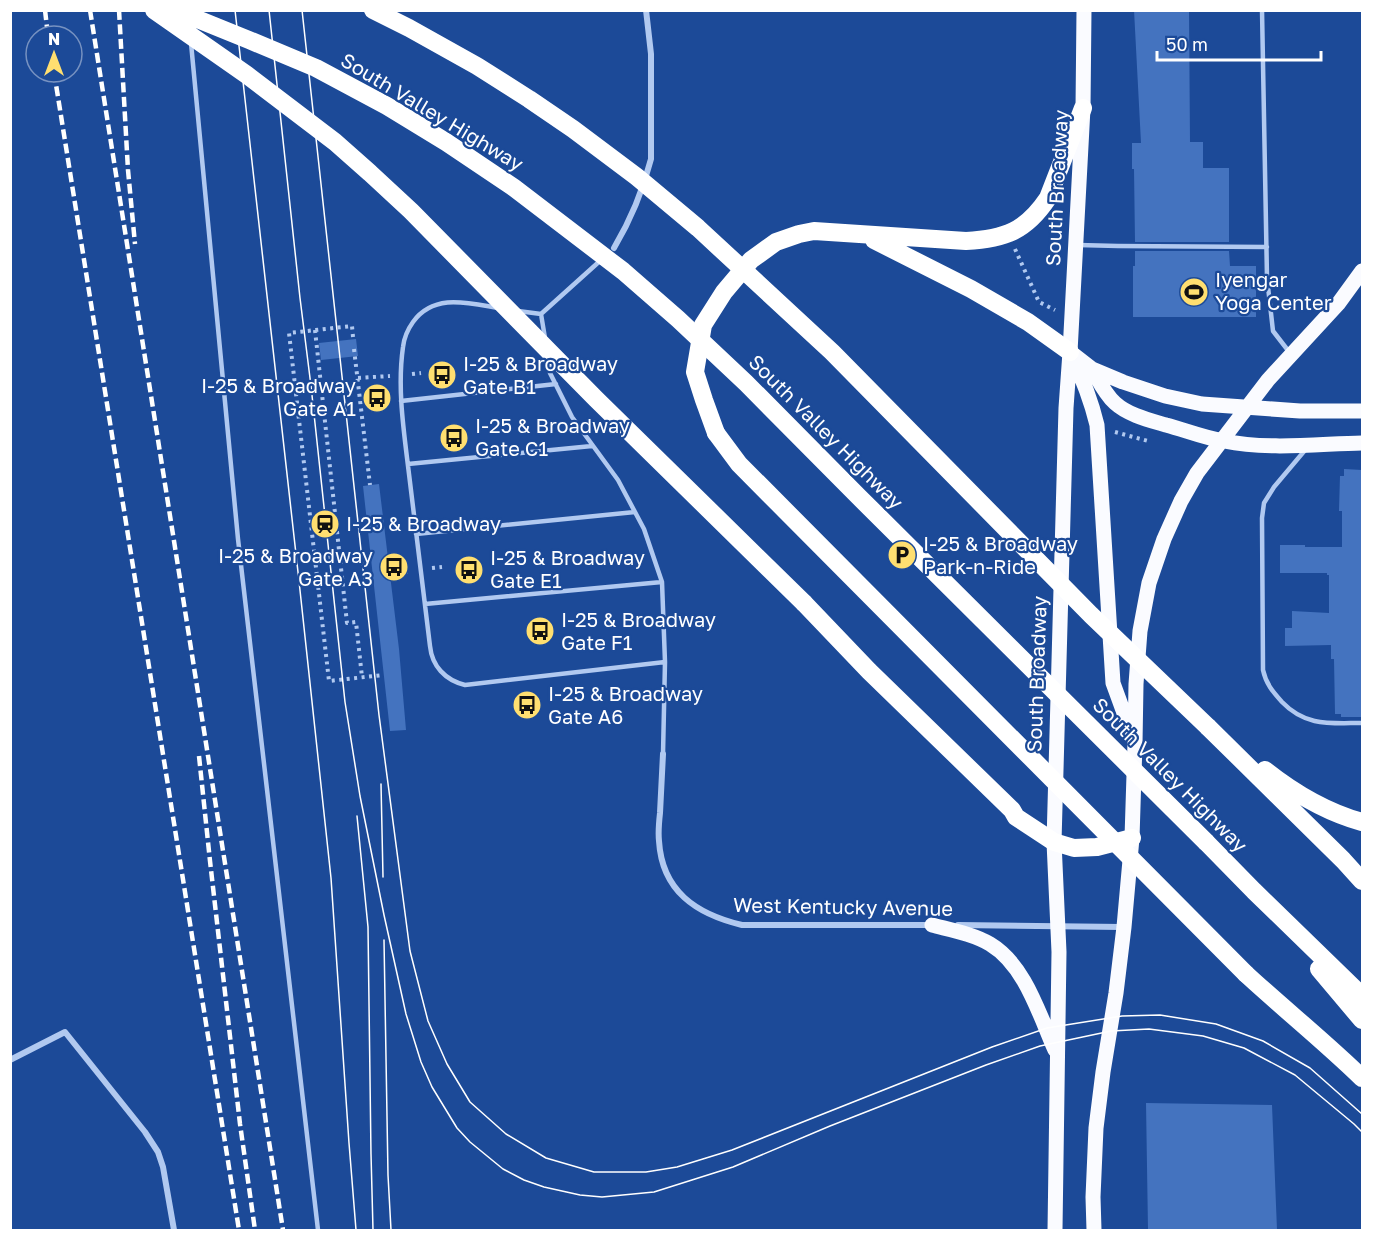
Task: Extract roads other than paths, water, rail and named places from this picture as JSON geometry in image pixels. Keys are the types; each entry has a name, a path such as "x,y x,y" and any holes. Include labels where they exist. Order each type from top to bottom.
{"highway":[{"path":"154,10 247,75 335,142 411,211 604,407 804,603 868,671 1016,817 1054,842 1074,848 1097,847 1132,838"},
{"name":"South Valley Highway","path":"175,10 315,68 387,106 513,187 623,271 746,383 1362,996"},
{"path":"373,10 477,66 529,99 637,177 698,228 832,352 1091,615 1208,727 1362,881"},
{"path":"1083,108 1047,198 1028,223 1009,235 987,240 966,241 814,231 776,242 751,260 724,292 703,325 695,372 716,433 739,464 1246,974 1362,1078"},
{"path":"865,235 971,289 1028,322 1070,352"},
{"path":"1208,727 1275,778 1316,804 1343,817 1362,822"},
{"path":"1254,891 1362,1020"}],"main road":[{"name":"South Broadway","path":"1055,1230 1058,927 1054,842 1066,408 1083,108 1084,10"},
{"path":"1094,1230 1096,1128 1124,927 1132,838 1139,641 1149,583 1164,539 1197,473 1268,380 1338,304 1362,271"},
{"path":"1070,352 1092,369 1129,384 1165,396 1202,404 1300,411 1362,411"},
{"path":"1070,352 1092,404 1097,425 1113,683 1136,743"},
{"path":"1092,369 1114,403 1126,411 1223,441 1253,445 1362,443"},
{"path":"932,925 979,939 990,944 1005,957 1024,980 1057,1055"}],"street":[{"path":"614,248 628,225 651,159 651,54 645,10"},
{"name":"West Kentucky Avenue","path":"663,754 658,840 668,877 682,897 700,911 722,920 742,925 1124,927"},
{"path":"10,1060 65,1032 145,1132 158,1152 163,1167 174,1230"}],"lane":[{"path":"187,10 238,539 318,1230"},
{"path":"1262,10 1267,278 1273,331 1291,355"},
{"path":"1076,244 1267,247"},
{"path":"541,314 614,248"},
{"path":"541,314 455,301 439,304 424,311 406,334 403,345 401,401 430,652 440,672 446,677 458,683 472,685 665,662"},
{"path":"541,314 550,373 572,417 618,480 644,530 662,582 665,662 663,754"},
{"path":"401,401 556,384"},
{"path":"1309,445 1274,487 1264,503 1262,518 1263,670 1266,681 1274,694 1290,710 1306,720 1362,723"},
{"path":"408,464 592,446"},
{"path":"416,534 635,512"},
{"path":"425,604 662,582"}],"tram line":[{"path":"235,10 331,878 356,1230"},
{"path":"269,10 345,702 360,796 406,1014 421,1062 432,1087 457,1128 470,1142 503,1169 544,1187 602,1197 654,1192 733,1167 830,1126 1040,1046 1111,1031 1149,1029 1203,1036 1244,1048 1295,1075 1362,1132"},
{"path":"302,10 379,715 410,951 428,1021 447,1064 470,1102 506,1134 546,1158 594,1172 646,1172 677,1167 732,1150 992,1047 1047,1028 1122,1016 1160,1015 1216,1024 1263,1041 1310,1068 1362,1114"},
{"path":"381,784 383,877"},
{"path":"357,816 368,927 373,1230"},
{"path":"384,940 391,1230"}],"railway":[{"path":"45,10 47,24"},
{"path":"90,10 283,1230"},
{"path":"119,10 128,170 135,244"},
{"path":"56,84 239,1230"},
{"path":"199,756 240,1124 255,1230"}],"place":[{"name":"Iyengar Yoga Center","path":"1194,292"},
{"name":"I-25 & Broadway Gate B1","path":"442,375"},
{"name":"I-25 & Broadway Gate A1","path":"377,398"},
{"name":"I-25 & Broadway Gate C1","path":"454,438"},
{"name":"I-25 & Broadway","path":"325,524"},
{"name":"I-25 & Broadway Park-n-Ride","path":"902,555"},
{"name":"I-25 & Broadway Gate A3","path":"394,567"},
{"name":"I-25 & Broadway Gate E1","path":"469,570"},
{"name":"I-25 & Broadway Gate F1","path":"540,631"},
{"name":"I-25 & Broadway Gate A6","path":"527,705"}]}
